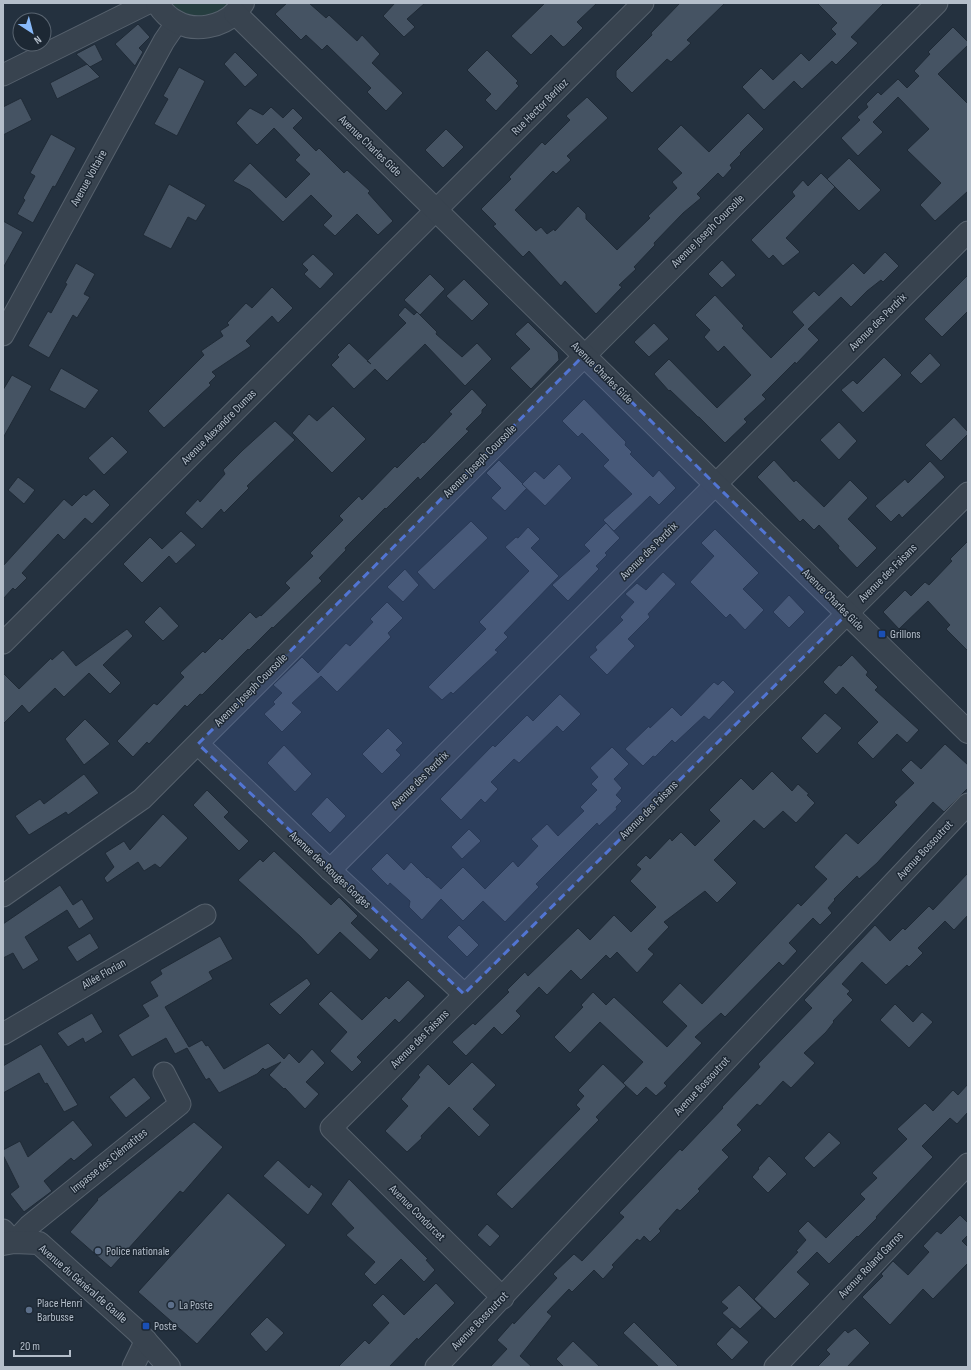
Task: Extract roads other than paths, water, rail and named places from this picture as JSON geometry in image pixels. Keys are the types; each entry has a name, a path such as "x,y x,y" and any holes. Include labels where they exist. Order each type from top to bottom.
{"street":[{"path":"3,75 148,3"},
{"path":"157,3 164,13 177,22 192,27 207,27 222,22 239,8"},
{"name":"Rue Hector Berlioz","path":"436,211 643,3"},
{"name":"Avenue Joseph Coursolle","path":"3,896 142,799 937,3"},
{"name":"Avenue Charles Gide","path":"239,8 436,211 968,732"},
{"name":"Avenue Voltaire","path":"3,335 164,41 177,22"},
{"name":"Avenue Alexandre Dumas","path":"3,643 436,211"},
{"name":"Avenue des Perdrix","path":"330,870 968,232"},
{"name":"Avenue des Faisans","path":"331,1128 968,493"},
{"name":"Avenue des Rouges Gorges","path":"198,744 330,870 464,994"},
{"name":"Avenue Bossoutrot","path":"436,1367 968,804"},
{"name":"Allée Florian","path":"3,1034 204,915"},
{"name":"Impasse des Clématites","path":"7,1239 29,1226 180,1104 164,1073"},
{"name":"Avenue Condorcet","path":"331,1128 502,1298"},
{"name":"Avenue Roland Garros","path":"775,1367 968,1164"},
{"name":"Avenue du Général de Gaulle","path":"7,1239 39,1243 146,1340 168,1367"},
{"path":"133,1367 146,1340"}],"place":[{"name":"Grillons","path":"882,634"},
{"name":"Police nationale","path":"98,1251"},
{"name":"La Poste","path":"171,1305"},
{"name":"Place Henri Barbusse","path":"29,1310"},
{"name":"Poste","path":"146,1326"}]}
